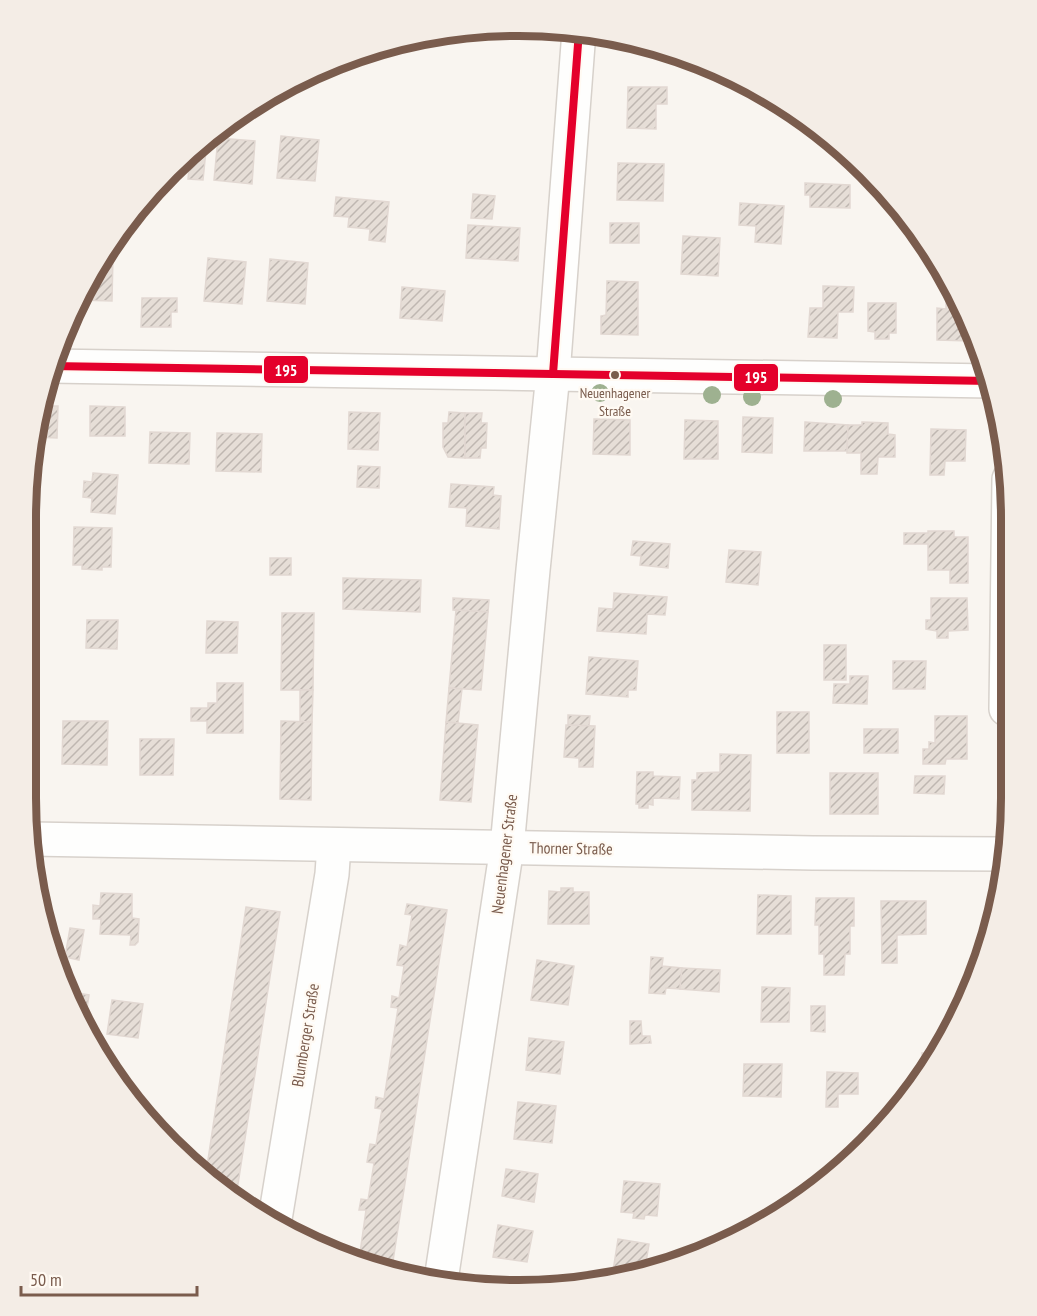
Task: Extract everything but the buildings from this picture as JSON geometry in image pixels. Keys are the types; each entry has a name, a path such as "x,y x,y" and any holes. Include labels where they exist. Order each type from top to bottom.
{"street":[{"name":"Neuenhagener Straße","path":"442,1274 507,847 554,374 578,40"},
{"path":"61,366 981,381"},
{"name":"Thorner Straße","path":"38,839 813,853 998,854"},
{"name":"Blumberger Straße","path":"276,1214 332,874 334,845"}],"transit line":[{"name":"195","path":"553,374 578,40"},
{"name":"195","path":"61,366 981,381"}],"place":[{"name":"Neuenhagener Straße","path":"615,375"}]}
